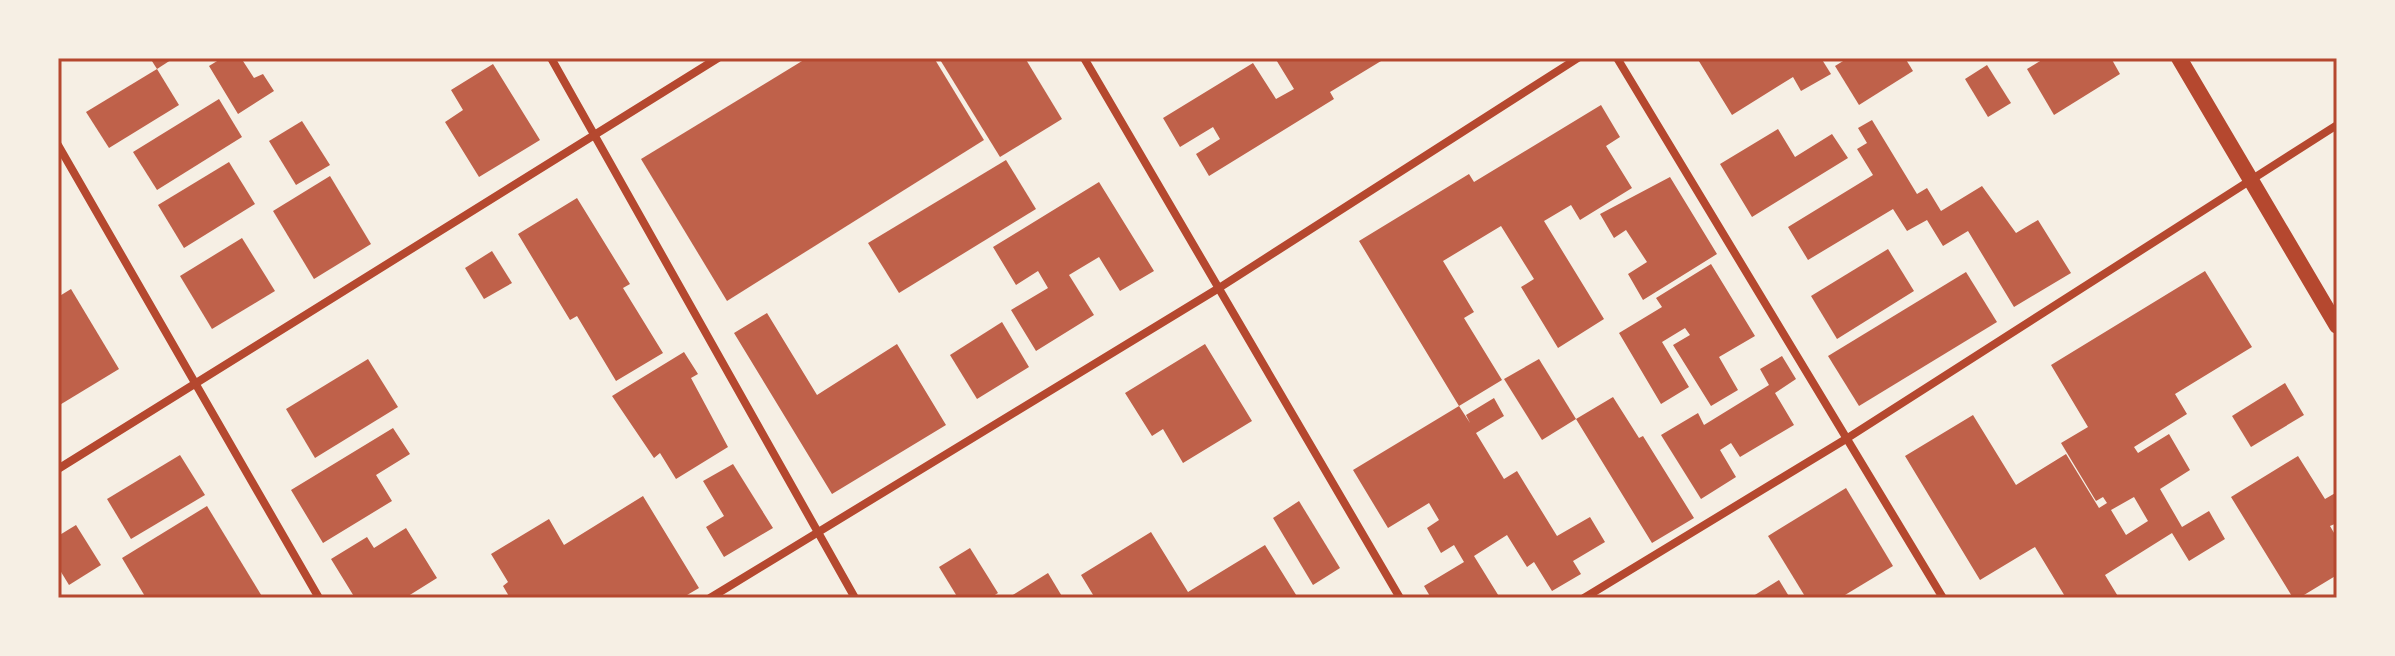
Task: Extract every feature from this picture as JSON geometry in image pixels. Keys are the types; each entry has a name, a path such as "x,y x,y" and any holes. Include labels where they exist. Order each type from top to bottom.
{"main road":[{"path":"2179,58 2337,326"}],"street":[{"path":"551,58 855,598"},
{"path":"58,469 718,58"},
{"path":"1084,58 1400,598"},
{"path":"710,598 1219,288 1578,58"},
{"path":"1617,58 1943,598"},
{"path":"1584,598 1846,439 2337,125"},
{"path":"58,145 319,598"}],"building":[{"path":"150,58 174,58 157,69"},
{"path":"222,58 241,58 254,78 263,74 274,91 238,114 209,66"},
{"path":"807,58 934,58 984,140 727,301 641,159"},
{"path":"939,58 1025,58 1062,119 1000,157"},
{"path":"1275,58 1386,58 1330,92 1334,99 1209,176 1196,154 1220,139 1213,127 1180,147 1163,118 1253,63 1276,99 1294,89"},
{"path":"1697,58 1821,58 1831,74 1801,91 1793,77 1732,115"},
{"path":"1848,58 1905,58 1913,71 1859,105 1835,66"},
{"path":"2045,58 2111,58 2120,74 2054,115 2027,69"},
{"path":"493,64 540,140 479,177 445,122 463,110 451,90"},
{"path":"1987,65 2011,103 1988,117 1965,79"},
{"path":"157,69 179,105 109,148 86,112"},
{"path":"219,99 242,137 157,190 133,152"},
{"path":"1601,105 1620,137 1606,146 1632,188 1580,220 1571,205 1544,221 1604,319 1558,348 1521,287 1534,279 1501,226 1443,261 1474,312 1464,318 1502,380 1459,406 1359,241 1469,174 1474,182"},
{"path":"1872,120 1917,194 1927,188 1941,211 1982,186 2016,233 2038,220 2071,273 2014,307 1968,231 1943,246 1927,220 1907,231 1893,209 1808,260 1788,227 1873,175 1857,149 1867,143 1858,128"},
{"path":"302,121 330,165 296,185 269,141"},
{"path":"1778,129 1795,157 1832,134 1848,158 1752,217 1720,164"},
{"path":"1006,160 1036,209 899,293 868,243"},
{"path":"229,162 255,204 184,248 158,205"},
{"path":"330,176 371,244 314,279 273,211"},
{"path":"1670,177 1717,254 1643,300 1628,274 1647,262 1626,230 1614,238 1600,214"},
{"path":"1099,182 1154,271 1120,291 1099,257 1069,275 1094,315 1036,351 1011,310 1048,288 1038,271 1016,285 993,247"},
{"path":"577,198 630,284 623,288 663,353 616,381 577,316 570,320 518,234"},
{"path":"242,238 275,291 212,329 180,276"},
{"path":"1888,249 1914,291 1837,339 1811,296"},
{"path":"492,251 512,283 484,299 465,268"},
{"path":"1711,264 1755,336 1719,357 1738,390 1711,406 1673,345 1690,335 1685,328 1662,342 1689,387 1661,404 1619,333 1662,307 1656,298"},
{"path":"2205,271 2252,347 2175,394 2187,414 2134,447 2138,453 2169,434 2190,470 2160,489 2182,527 2209,511 2225,539 2189,561 2172,533 2105,575 2119,598 2066,598 2035,547 1980,580 1905,456 1973,415 2016,485 2066,454 2099,508 2107,503 2103,497 2096,501 2061,443 2088,427 2051,365","holes":["2134,497 2148,521 2126,535 2111,510"]},
{"path":"1966,272 1997,322 1859,406 1828,356"},
{"path":"71,289 119,369 58,406 58,297"},
{"path":"767,313 817,395 897,344 946,425 832,494 734,333"},
{"path":"1002,322 1029,367 977,399 950,355"},
{"path":"1205,344 1252,421 1183,463 1163,429 1152,436 1125,393"},
{"path":"684,352 698,374 691,378 728,447 676,479 660,453 654,458 612,396"},
{"path":"1782,356 1796,379 1775,393 1794,425 1740,457 1731,443 1720,450 1736,477 1701,499 1661,435 1698,413 1704,425 1769,385 1760,369"},
{"path":"368,359 398,407 315,458 286,409"},
{"path":"1539,359 1576,419 1542,440 1504,379"},
{"path":"2285,383 2304,415 2251,447 2232,416"},
{"path":"1613,397 1639,438 1643,436 1694,518 1652,543 1576,419"},
{"path":"1494,398 1504,416 1476,433 1504,479 1517,471 1557,536 1590,517 1605,542 1573,561 1581,574 1552,591 1534,562 1527,567 1507,535 1474,556 1500,598 1431,598 1424,586 1464,562 1454,545 1441,553 1427,528 1439,520 1429,503 1388,528 1353,470 1459,406 1470,423 1466,415"},
{"path":"393,428 410,454 376,475 392,501 323,543 291,490"},
{"path":"180,455 205,495 131,539 107,499"},
{"path":"2298,456 2325,499 2337,492 2337,523 2330,526 2337,538 2337,575 2299,598 2293,598 2231,497"},
{"path":"733,464 773,528 724,557 706,527 724,516 703,481"},
{"path":"1846,488 1893,566 1840,598 1806,598 1768,536"},
{"path":"643,496 699,588 682,598 510,598 503,586 508,582 491,554 549,519 564,545"},
{"path":"1299,501 1340,568 1313,585 1273,518"},
{"path":"207,506 263,598 146,598 122,558"},
{"path":"76,525 101,565 69,585 58,567 58,536"},
{"path":"406,528 437,578 405,598 355,598 331,559 367,537 374,548"},
{"path":"1151,532 1188,592 1265,545 1298,598 1095,598 1081,575"},
{"path":"970,548 998,593 990,598 958,598 939,567"},
{"path":"1048,573 1063,598 1008,598"},
{"path":"1779,580 1790,598 1750,598"}]}
